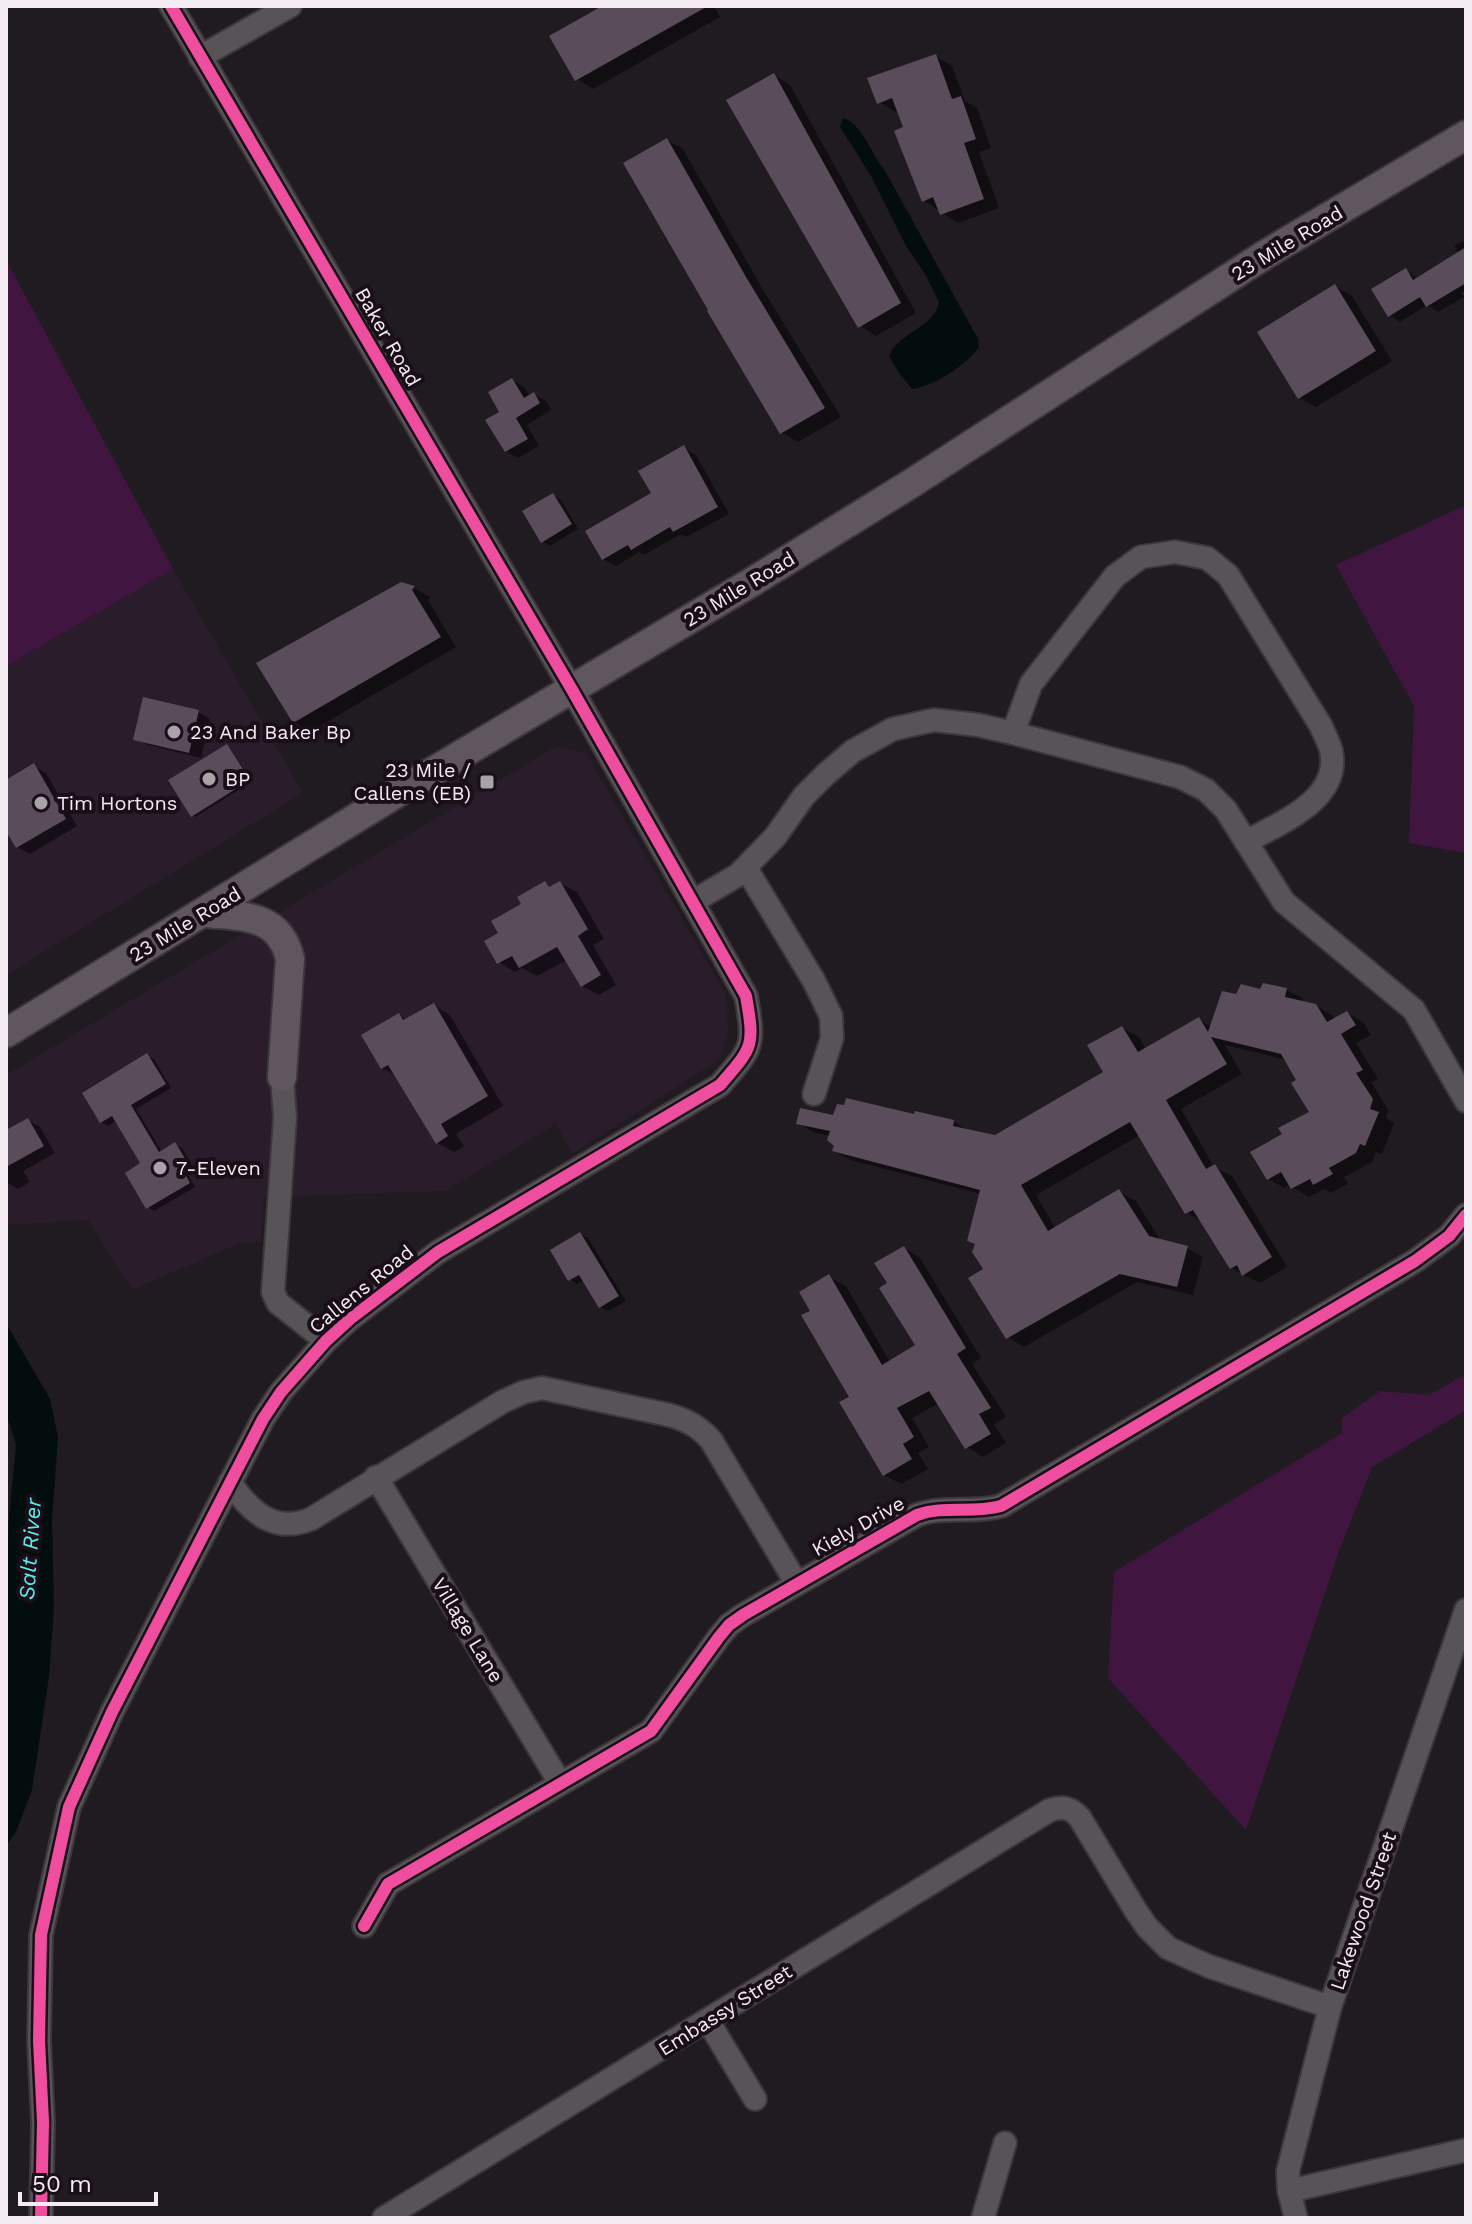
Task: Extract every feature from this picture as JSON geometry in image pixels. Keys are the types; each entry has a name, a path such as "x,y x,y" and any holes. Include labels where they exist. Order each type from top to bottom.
{"main road":[{"name":"23 Mile Road","path":"6,1033 571,688 752,582 912,483 1266,254 1466,135"},
{"path":"204,913 260,920 279,934 289,951 282,1077"}],"street":[{"name":"Baker Road","path":"171,6 571,688"},
{"path":"200,57 290,6"},
{"path":"1013,733 1031,684 1115,576 1141,557 1175,552 1207,558 1228,575 1321,726 1331,752 1330,773 1320,795 1302,810 1246,842"},
{"name":"Callens Road","path":"41,2218 41,1935 69,1807 112,1712 263,1419 281,1392 326,1341 438,1252 720,1085 749,1052 752,1027 746,996 571,688"},
{"path":"692,902 746,868 775,837 804,796 826,774 853,751 893,729 934,720 1013,733 1180,777 1206,790 1226,810 1284,902 1414,1010 1466,1101"},
{"path":"746,868 814,981 831,1016 832,1038 814,1094"},
{"path":"282,1077 285,1118 273,1292 286,1311 326,1341"},
{"name":"Kiely Drive","path":"364,1926 388,1884 651,1731 729,1625 917,1515 930,1510 986,1511 1001,1506 1405,1266 1449,1236 1466,1215"},
{"path":"230,1482 241,1499 273,1522 288,1525 311,1519 502,1402 542,1388 669,1415 699,1427 711,1440 797,1584"},
{"name":"Village Lane","path":"376,1477 560,1783"},
{"name":"Lakewood Street","path":"1296,2218 1288,2171 1330,2007 1466,1610"},
{"name":"Embassy Street","path":"384,2218 412,2211 708,2021 1050,1810 1067,1808 1080,1818 1136,1911 1168,1948 1208,1966 1330,2007"},
{"path":"708,2021 755,2099"},
{"path":"983,2218 1005,2143"},
{"path":"1289,2191 1466,2150"}],"shaded area":[{"path":"6,260 173,569 6,666"},
{"path":"1466,505 1466,853 1409,843 1414,706 1336,565"},
{"path":"173,569 303,793 6,975 6,666"},
{"path":"557,746 586,753 726,994 728,1035 719,1060 572,1154 556,1124 445,1191 264,1197 261,1242 240,1243 132,1290 88,1220 6,1225 6,1075"},
{"path":"1466,1374 1466,1410 1372,1467 1339,1551 1246,1830 1108,1678 1114,1572 1342,1433 1342,1418 1380,1391 1429,1395"}],"water":[{"path":"843,118 861,132 884,169 978,339 979,347 967,360 949,374 920,387 912,389 889,356 900,341 931,318 939,302 906,246 871,176 840,127"},
{"name":"Salt River","path":"6,1323 50,1399 58,1437 52,1521 54,1608 49,1677 32,1790 16,1832 6,1846 6,1598 16,1445 6,1413"}],"building":[{"path":"602,6 708,6 575,81 549,36"},
{"path":"936,54 952,99 961,96 976,139 964,143 984,199 940,215 933,197 922,202 894,131 903,127 892,98 877,104 867,78"},
{"path":"774,73 901,303 858,328 726,100"},
{"path":"667,138 825,408 780,434 623,163"},
{"path":"1466,247 1466,283 1426,307 1420,297 1388,317 1371,289 1406,268 1413,280"},
{"path":"1335,284 1376,351 1298,399 1257,332"},
{"path":"512,378 524,398 534,392 540,403 516,418 528,439 505,452 485,420 499,412 488,392"},
{"path":"684,445 718,507 673,532 670,527 631,550 628,545 602,560 585,531 651,493 638,471"},
{"path":"553,493 572,524 541,543 522,511"},
{"path":"401,582 415,586 412,590 441,637 293,723 256,663"},
{"path":"143,697 199,710 189,753 133,740"},
{"path":"227,744 250,780 191,817 168,780"},
{"path":"34,763 66,819 16,848 6,831 6,780"},
{"path":"545,881 549,887 560,881 588,929 578,936 601,975 581,987 557,947 519,968 512,956 497,964 484,941 498,933 491,921 521,904 517,897"},
{"path":"1263,983 1287,988 1285,997 1316,1004 1327,1022 1347,1011 1356,1025 1341,1034 1363,1070 1356,1073 1373,1099 1370,1109 1379,1112 1365,1146 1360,1144 1356,1153 1329,1168 1333,1174 1313,1185 1310,1179 1291,1189 1281,1172 1267,1180 1250,1152 1282,1134 1278,1128 1309,1112 1291,1083 1296,1080 1281,1054 1211,1037 1227,1064 1166,1100 1206,1169 1215,1164 1272,1257 1242,1276 1237,1265 1230,1269 1193,1210 1185,1214 1130,1122 1021,1185 1048,1231 1119,1189 1149,1236 1188,1246 1177,1287 1120,1274 1006,1339 968,1278 983,1269 972,1252 975,1244 967,1241 980,1190 832,1151 834,1146 827,1140 830,1131 796,1124 800,1108 833,1115 837,1104 844,1105 846,1098 954,1120 953,1126 995,1135 1103,1072 1087,1045 1122,1026 1138,1052 1199,1017 1208,1032 1222,991 1236,994 1241,984 1260,989"},
{"path":"434,1003 488,1096 441,1124 448,1136 436,1144 388,1065 381,1069 361,1035 399,1013 403,1020"},
{"path":"147,1053 166,1084 131,1105 159,1152 175,1142 189,1165 182,1169 190,1183 146,1209 125,1173 140,1163 112,1116 100,1123 82,1093"},
{"path":"28,1118 44,1146 6,1167 6,1130"},
{"path":"580,1232 619,1296 599,1308 579,1275 568,1281 550,1250"},
{"path":"904,1246 966,1348 957,1354 991,1408 979,1414 991,1434 965,1449 929,1391 897,1408 914,1437 903,1444 912,1459 883,1476 839,1402 849,1397 801,1315 810,1311 799,1292 829,1274 882,1365 915,1345 879,1288 887,1283 874,1263"}],"cycle path":[{"path":"41,2218 41,1935 69,1807 112,1712 263,1419 281,1392 350,1319 438,1252 720,1085 745,1054 750,1037 746,996 571,688 171,6"},
{"path":"364,1926 388,1884 651,1731 719,1637 743,1615 917,1515 937,1510 1001,1506 1415,1261 1449,1236 1466,1215"}],"place":[{"name":"23 And Baker Bp","path":"174,732"},
{"name":"BP","path":"209,779"},
{"name":"23 Mile / Callens (EB)","path":"487,782"},
{"name":"Tim Hortons","path":"41,803"},
{"name":"7-Eleven","path":"160,1168"}]}
